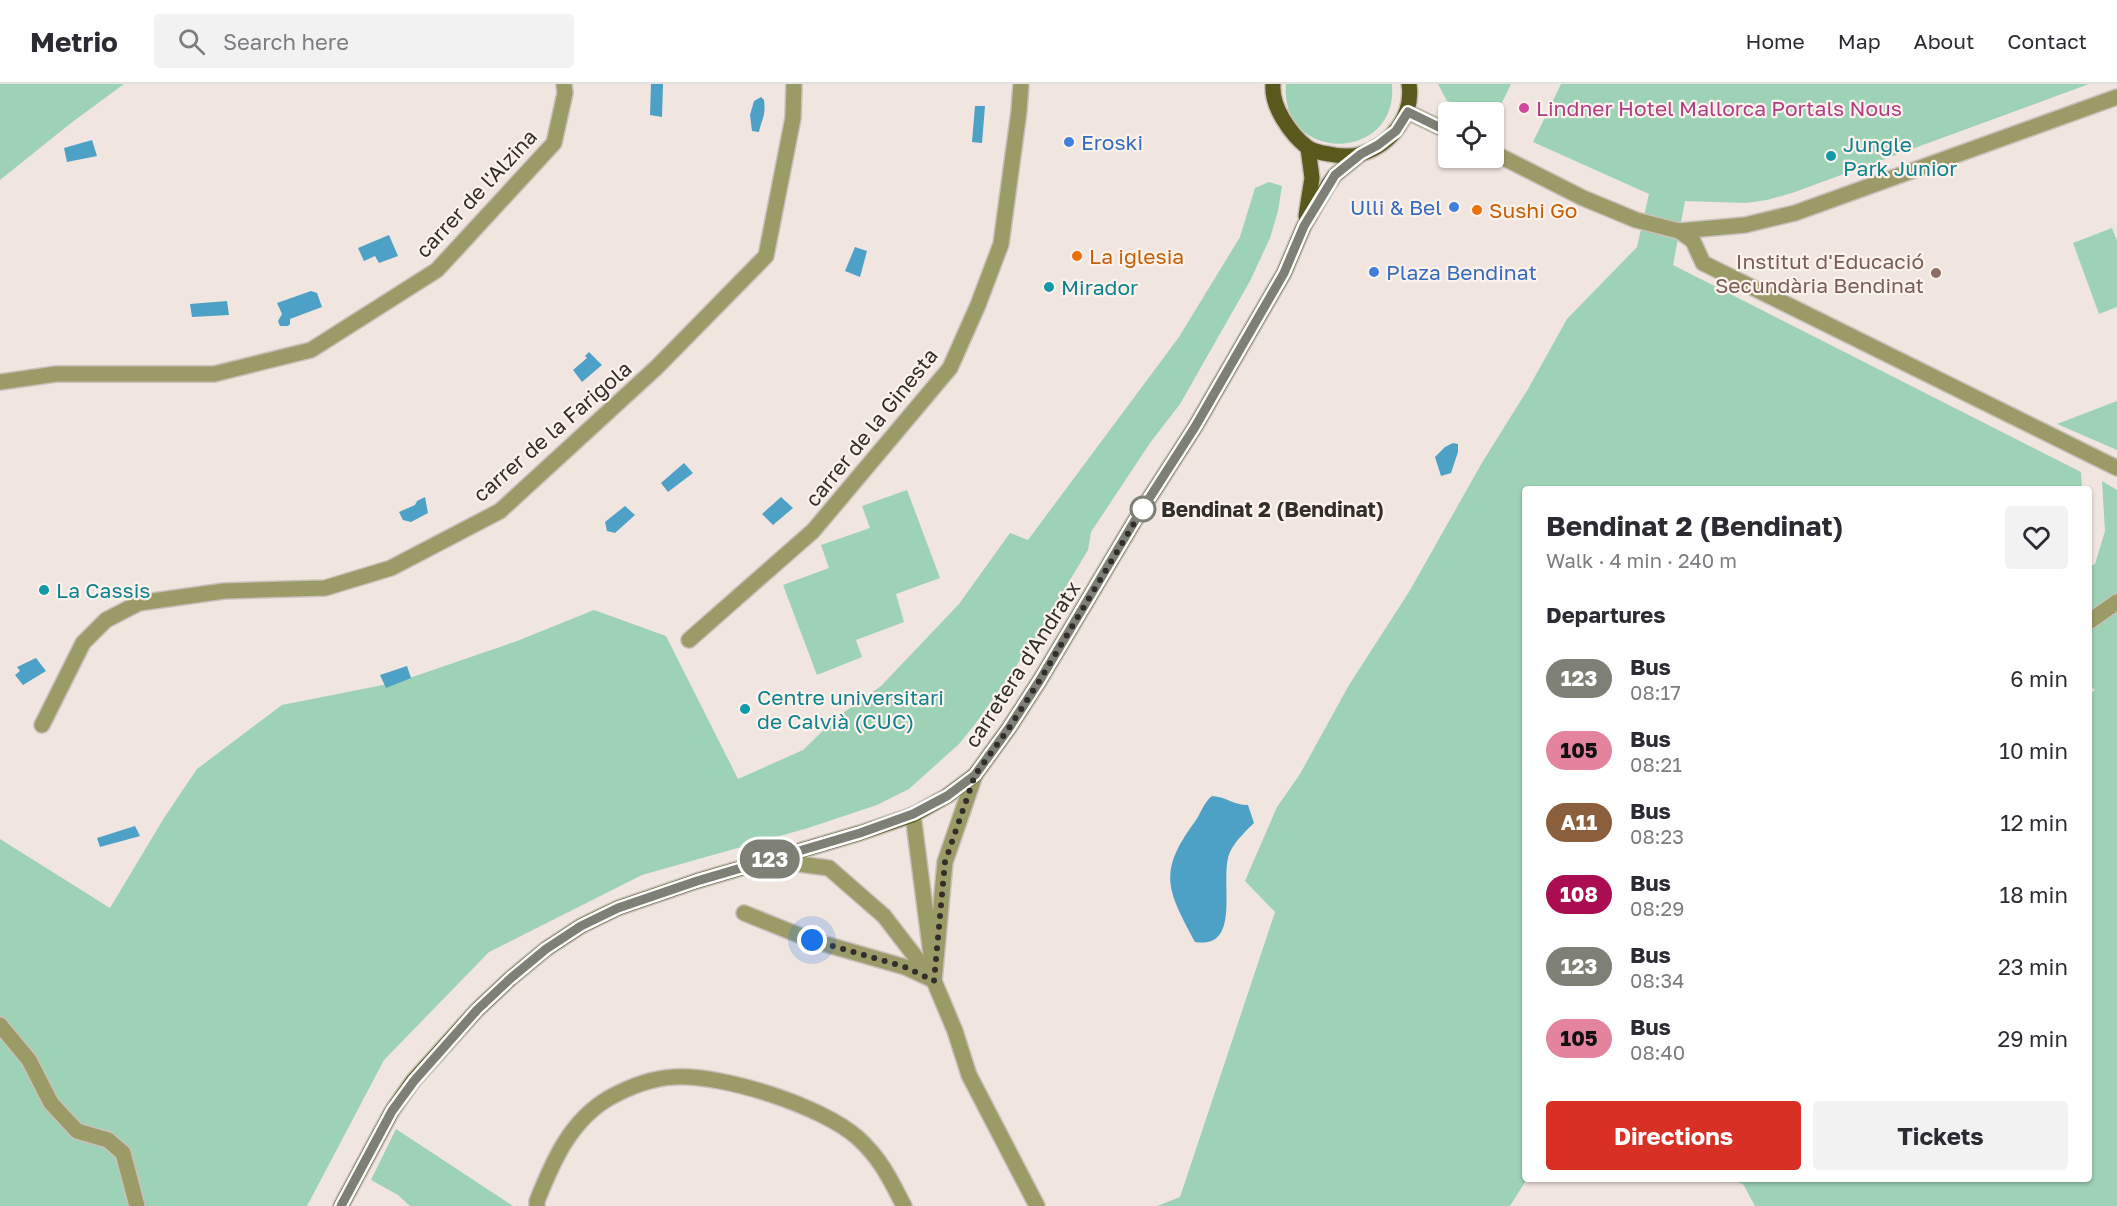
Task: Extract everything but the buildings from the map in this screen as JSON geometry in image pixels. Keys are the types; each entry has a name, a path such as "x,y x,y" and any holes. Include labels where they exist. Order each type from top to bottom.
{"main road":[{"path":"1408,112 1411,95 1409,84"},
{"path":"1271,85 1279,112 1288,128 1308,148 1338,156 1361,154"},
{"name":"carretera d'Andratx","path":"341,1206 392,1111 414,1081 477,1010 546,949 581,926 618,908 860,833 913,814 947,796 975,775 1028,699 1134,522 1195,427 1284,273 1304,226 1335,175 1361,154 1378,145 1396,131 1408,112"},
{"name":"carretera d'Andratx","path":"1304,226 1312,178 1308,148"}],"street":[{"name":"carrer de l'Alzina","path":"0,382 56,374 214,374 310,350 437,270 554,143 565,93 564,84"},
{"name":"carrer de la Farigola","path":"42,725 83,643 106,620 139,603 224,591 325,588 391,568 500,511 657,367 766,256 794,118 794,84"},
{"name":"carrer de la Ginesta","path":"689,639 813,531 950,368 978,305 1001,244 1019,111 1020,84"},
{"path":"1504,158 1583,198 1636,220 1679,231 1745,225 1795,213 2117,97"},
{"path":"1408,112 1438,127"},
{"path":"1679,231 1693,241 1703,263 2117,468"},
{"path":"2092,620 2117,602"},
{"path":"934,981 945,862 975,775"},
{"path":"913,814 934,981"},
{"path":"768,860 829,868 884,915 934,981 955,1031 969,1075 1037,1206"},
{"path":"744,913 812,940 905,967 934,981"},
{"path":"0,1025 28,1060 51,1103 77,1131 108,1140 123,1153 137,1206"},
{"path":"537,1206 554,1158 580,1122 608,1099 638,1084 674,1077 712,1079 755,1088 823,1115 857,1137 882,1163 904,1206"}],"green space":[{"path":"0,84 124,84 0,180"},
{"path":"1286,84 1392,84 1389,110 1377,129 1360,140 1339,144 1318,140 1301,129 1289,110"},
{"path":"1438,84 1511,84 1502,102 1447,101"},
{"path":"1561,84 2089,84 1792,193 1746,203 1685,201 1673,265 2081,472 2082,486 1522,486 1522,1182 1525,1182 1510,1206 1157,1206 1180,1197 1275,912 1245,881 1277,807 1300,774 1349,685 1409,592 1567,319 1637,247 1649,194 1533,142"},
{"path":"1269,182 1282,186 1270,238 1250,281 1180,404 1150,443 1091,532 1088,550 1031,645 959,744 909,789 877,805 808,828 642,875 489,952 384,1060 307,1206 0,1206 0,839 110,908 164,818 197,769 282,705 398,682 517,641 594,610 666,636 738,779 803,750 836,718 881,686 959,604 1010,533 1028,540 1179,337 1240,237 1255,188"},
{"path":"2112,228 2117,241 2117,307 2099,314 2073,243"},
{"path":"2117,401 2117,450 2057,424"},
{"path":"2102,481 2117,490 2117,1206 1755,1206 1743,1184 1737,1182 2092,1182 2092,692 2095,690 2092,687 2092,565 2095,564 2105,531"},
{"path":"907,490 940,578 896,594 904,622 856,640 862,657 817,675 783,585 829,568 821,545 870,528 862,506"},
{"path":"396,1129 513,1206 410,1206 398,1195 371,1180"}],"water":[{"path":"651,84 663,84 662,117 650,115"},
{"path":"761,97 764,100 763,117 759,132 752,131 750,115 754,101"},
{"path":"975,106 985,106 982,143 972,142"},
{"path":"92,140 97,156 67,162 64,148"},
{"path":"389,235 398,256 379,263 375,256 364,261 358,248"},
{"path":"855,247 867,251 860,277 845,271"},
{"path":"311,291 317,293 322,307 290,319 288,326 280,326 278,321 282,314 277,303"},
{"path":"227,301 229,315 192,317 190,304"},
{"path":"589,352 602,365 582,382 573,370 587,358 585,356"},
{"path":"1453,443 1458,444 1458,452 1451,473 1441,476 1435,457"},
{"path":"684,463 693,473 668,492 661,483"},
{"path":"425,497 428,513 411,522 403,520 399,512 415,505 417,501"},
{"path":"781,497 793,508 773,525 762,514"},
{"path":"625,506 635,515 615,533 607,531 605,522"},
{"path":"36,658 46,671 23,685 15,675 20,671 17,667"},
{"path":"407,666 411,678 386,688 380,675"},
{"path":"1212,796 1248,805 1254,823 1230,852 1226,878 1226,910 1224,924 1219,935 1210,941 1195,942 1173,895 1170,882 1171,869 1182,840"},
{"path":"135,826 140,836 100,847 97,838"}],"bus line":[{"name":"123","path":"341,1206 392,1111 414,1081 477,1010 546,949 581,926 618,908 697,881 860,833 913,814 947,796 975,775 1040,680 1134,522 1195,427 1284,273 1304,226 1335,175 1361,154 1378,145 1396,131 1408,112 1438,127"}],"place":[{"name":"Lindner Hotel Mallorca Portals Nous","path":"1524,108"},
{"name":"Eroski","path":"1069,142"},
{"name":"Jungle Park Junior","path":"1831,156"},
{"name":"Ulli & Bel","path":"1454,207"},
{"name":"Sushi Go","path":"1477,210"},
{"name":"La iglesia","path":"1077,256"},
{"name":"Plaza Bendinat","path":"1374,272"},
{"name":"Institut d'Educació Secundària Bendinat","path":"1936,273"},
{"name":"Mirador","path":"1049,287"},
{"name":"Bendinat 2 (Bendinat)","path":"1143,509"},
{"name":"La Cassis","path":"44,590"},
{"name":"Centre universitari de Calvià (CUC)","path":"745,709"}],"route":[{"path":"812,940 905,967 934,981 945,862 975,775 1040,680 1145,505 1143,509"}]}
